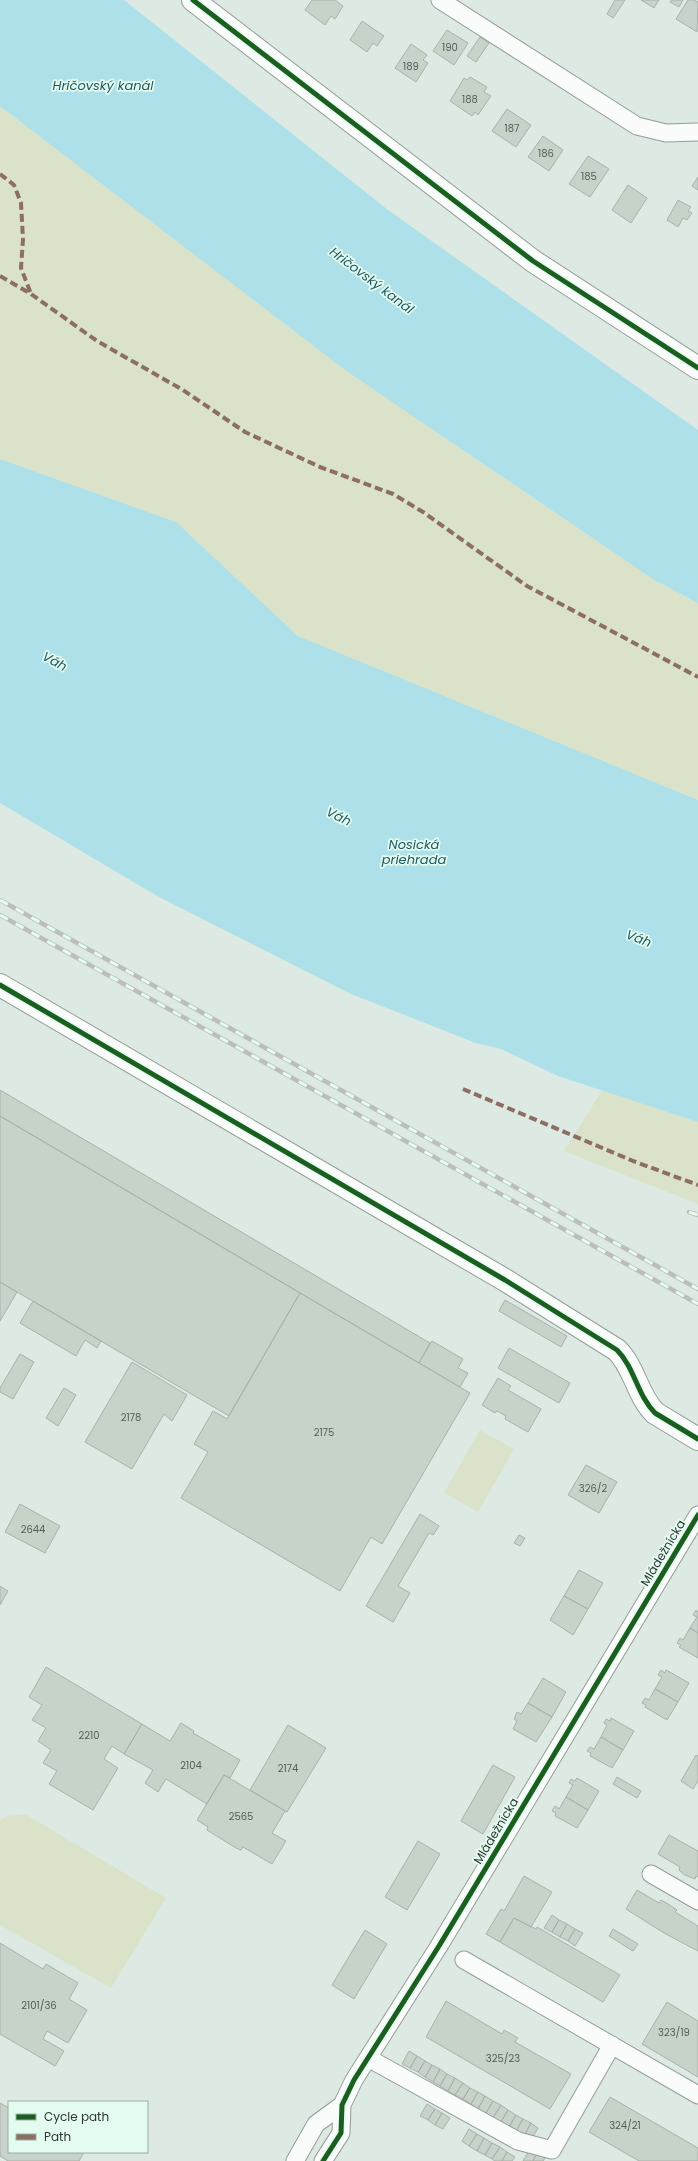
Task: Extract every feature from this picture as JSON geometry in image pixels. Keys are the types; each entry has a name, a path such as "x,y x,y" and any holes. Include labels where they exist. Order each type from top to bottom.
{"street":[{"path":"193,0 533,261 698,368"},
{"path":"440,0 638,126 666,133 698,132"},
{"path":"0,985 505,1280 617,1350 629,1364 649,1407 655,1413 698,1439"},
{"name":"Mládežnícka","path":"295,2161 316,2124 342,2105 368,2058 439,1946 698,1515"},
{"path":"651,1874 698,1901"},
{"path":"464,1960 698,2094"},
{"path":"368,2058 518,2141 552,2150 612,2045"},
{"name":"Mládežnícka","path":"323,2161 341,2133 342,2105"}],"green space":[{"path":"0,106 345,370 656,581 698,603 698,800 298,636 176,522 0,459"},
{"path":"603,1089 698,1122 698,1204 564,1151"},
{"path":"480,1430 514,1449 478,1512 444,1493"},
{"path":"25,1814 166,1898 111,1988 0,1925 0,1820 7,1816"}],"water":[{"name":"Hričovský kanál","path":"0,0 124,0 388,210 698,430 698,603 656,581 345,370 0,106"},
{"name":"Nosická priehrada","path":"0,459 176,522 298,636 698,800 698,1122 558,1076 501,1049 476,1043 351,994 159,897 0,803"}],"building":[{"path":"312,0 335,0 343,6 335,19 331,16 325,25 305,10"},
{"path":"615,0 625,0 613,18 607,14"},
{"path":"641,0 659,0 654,8"},
{"path":"672,0 683,0 679,7 670,2"},
{"path":"688,0 698,2 697,32 676,19"},
{"path":"362,21 384,36 377,46 373,43 367,52 350,40"},
{"path":"447,30 468,43 454,65 433,51"},
{"path":"480,37 489,43 476,62 467,56"},
{"path":"411,44 427,55 423,60 428,63 416,82 395,68"},
{"path":"470,77 487,87 484,92 491,96 478,115 475,112 472,116 450,101 464,78 467,80"},
{"path":"507,109 531,125 516,147 492,131"},
{"path":"543,136 563,150 549,171 528,157"},
{"path":"588,156 609,169 590,197 569,184"},
{"path":"698,177 698,190 692,186"},
{"path":"628,185 647,198 631,223 612,210"},
{"path":"678,200 691,207 688,211 692,213 687,220 683,218 678,227 667,220"},
{"path":"0,1090 430,1343 419,1363 0,1116"},
{"path":"0,1116 300,1293 229,1416 0,1282"},
{"path":"0,1282 17,1292 0,1321"},
{"path":"300,1293 470,1393 382,1544 371,1537 340,1591 181,1498 208,1452 194,1444 213,1411 227,1419"},
{"path":"505,1300 567,1336 561,1347 499,1311"},
{"path":"33,1301 101,1341 97,1348 85,1340 76,1356 20,1323"},
{"path":"432,1341 463,1359 458,1368 468,1373 460,1387 419,1363"},
{"path":"509,1348 570,1383 559,1403 498,1368"},
{"path":"20,1354 34,1362 13,1399 0,1392 0,1388"},
{"path":"132,1362 187,1395 172,1421 164,1414 132,1469 85,1442"},
{"path":"498,1378 511,1386 508,1390 541,1409 528,1432 505,1419 506,1416 497,1411 495,1413 482,1405"},
{"path":"64,1388 76,1395 58,1426 46,1418"},
{"path":"586,1465 617,1482 599,1513 568,1495"},
{"path":"20,1504 60,1526 45,1553 5,1532"},
{"path":"420,1514 439,1526 433,1535 429,1533 398,1586 410,1593 393,1622 366,1606"},
{"path":"519,1535 525,1538 520,1546 514,1543"},
{"path":"579,1570 603,1583 588,1609 564,1596"},
{"path":"0,1586 8,1591 0,1605"},
{"path":"564,1596 588,1609 573,1635 550,1620"},
{"path":"696,1610 698,1612 698,1633 690,1628 697,1617 693,1615"},
{"path":"690,1628 698,1633 698,1658 679,1647 681,1645 677,1643 680,1638 683,1640"},
{"path":"46,1667 142,1724 124,1754 112,1746 104,1759 118,1768 93,1810 49,1784 57,1771 43,1763 51,1750 38,1741 46,1728 32,1720 42,1705 29,1697"},
{"path":"661,1670 665,1673 666,1670 689,1683 678,1702 655,1689 662,1677 658,1675"},
{"path":"543,1678 566,1692 552,1717 528,1703"},
{"path":"655,1689 678,1702 667,1720 645,1707 646,1705 642,1703 645,1698 649,1700"},
{"path":"528,1703 552,1717 536,1742 513,1729 517,1721 514,1719 517,1712 521,1714"},
{"path":"611,1718 634,1731 623,1750 601,1737 607,1725 604,1723 606,1719 610,1721"},
{"path":"181,1723 194,1731 193,1733 240,1760 230,1778 224,1775 207,1804 166,1779 158,1792 145,1783 153,1770 124,1754 142,1724 170,1741"},
{"path":"288,1725 326,1748 287,1812 250,1790"},
{"path":"601,1737 623,1750 612,1768 590,1756 591,1753 587,1751 590,1747 594,1749"},
{"path":"696,1755 698,1756 698,1781 693,1789 681,1781"},
{"path":"493,1765 515,1777 483,1834 461,1821"},
{"path":"224,1775 285,1811 272,1833 286,1841 272,1864 243,1847 241,1850 236,1848 207,1830 208,1827 197,1820"},
{"path":"617,1777 641,1791 637,1798 613,1784"},
{"path":"577,1778 599,1791 588,1810 566,1797 573,1785 569,1783 571,1779 575,1781"},
{"path":"566,1797 588,1810 577,1828 555,1816 556,1813 552,1811 555,1806 559,1809"},
{"path":"669,1835 698,1851 698,1877 696,1876 695,1879 685,1875 679,1870 680,1867 658,1854"},
{"path":"418,1841 440,1854 407,1910 385,1897"},
{"path":"524,1876 552,1892 531,1927 514,1918 500,1942 486,1934 501,1909 504,1911"},
{"path":"637,1890 659,1903 661,1900 668,1904 677,1910 675,1912 698,1926 698,1951 664,1933 626,1909"},
{"path":"552,1915 559,1920 552,1932 544,1928"},
{"path":"514,1918 536,1929 537,1927 620,1975 603,2002 500,1942"},
{"path":"559,1920 567,1924 560,1937 552,1932"},
{"path":"567,1924 575,1929 568,1941 560,1937"},
{"path":"575,1929 583,1933 575,1946 568,1941"},
{"path":"613,1929 638,1944 633,1951 609,1936"},
{"path":"365,1930 387,1944 354,1999 332,1985"},
{"path":"0,1943 43,1969 46,1964 78,1983 69,1999 87,2010 68,2043 47,2031 43,2039 64,2051 55,2066 0,2034"},
{"path":"446,2001 502,2034 504,2030 518,2038 515,2042 571,2074 550,2109 426,2037"},
{"path":"667,2002 698,2021 698,2077 642,2044"},
{"path":"409,2051 417,2056 410,2068 402,2064"},
{"path":"417,2056 425,2061 418,2072 410,2068"},
{"path":"425,2061 432,2065 425,2077 418,2072"},
{"path":"432,2065 440,2069 433,2082 425,2077"},
{"path":"440,2069 447,2074 440,2086 433,2082"},
{"path":"447,2074 455,2078 448,2091 440,2086"},
{"path":"455,2078 463,2083 455,2095 448,2091"},
{"path":"463,2083 470,2088 463,2099 455,2095"},
{"path":"470,2088 478,2092 471,2104 463,2099"},
{"path":"478,2092 485,2096 478,2109 471,2104"},
{"path":"485,2096 493,2101 486,2113 478,2109"},
{"path":"610,2097 698,2148 698,2161 639,2161 589,2132"},
{"path":"493,2101 501,2105 493,2118 486,2113"},
{"path":"0,2103 8,2107 8,2153 83,2153 79,2161 8,2161 0,2156"},
{"path":"427,2104 435,2109 428,2120 420,2116"},
{"path":"501,2105 508,2110 501,2122 493,2118"},
{"path":"435,2109 442,2113 435,2125 428,2120"},
{"path":"508,2110 516,2115 509,2127 501,2122"},
{"path":"442,2113 450,2118 443,2129 435,2125"},
{"path":"516,2115 523,2119 516,2131 509,2127"},
{"path":"523,2119 531,2123 524,2136 516,2131"},
{"path":"531,2123 538,2128 531,2140 524,2136"},
{"path":"469,2129 477,2134 469,2146 462,2141"},
{"path":"477,2134 484,2138 477,2151 469,2146"},
{"path":"484,2138 492,2143 485,2155 477,2151"},
{"path":"492,2143 500,2147 492,2159 485,2155"},
{"path":"500,2147 507,2152 502,2161 495,2161 492,2159"},
{"path":"530,2149 537,2153 533,2161 523,2161"},
{"path":"507,2152 515,2157 512,2161 502,2161"},
{"path":"537,2153 545,2158 543,2161 533,2161"}],"railway":[{"path":"0,900 698,1289"},
{"path":"0,915 698,1304"},
{"path":"689,1212 698,1215"}],"marked path":[{"path":"0,174 14,185 21,203 23,239 21,268 31,294"},
{"path":"0,276 31,294 97,341 183,390 245,432 320,467 393,494 423,512 527,586 698,677"},
{"path":"463,1089 633,1161 698,1185"}],"cycle path":[{"path":"193,0 533,261 698,368"},
{"path":"0,985 505,1280 617,1350 628,1365 644,1398 655,1413 698,1439"},
{"path":"323,2161 341,2133 342,2105 354,2080 439,1946 698,1515"}],"water label":[{"name":"Váh","path":"55,661"},
{"name":"Váh","path":"339,816"},
{"name":"Váh","path":"639,938"}]}
